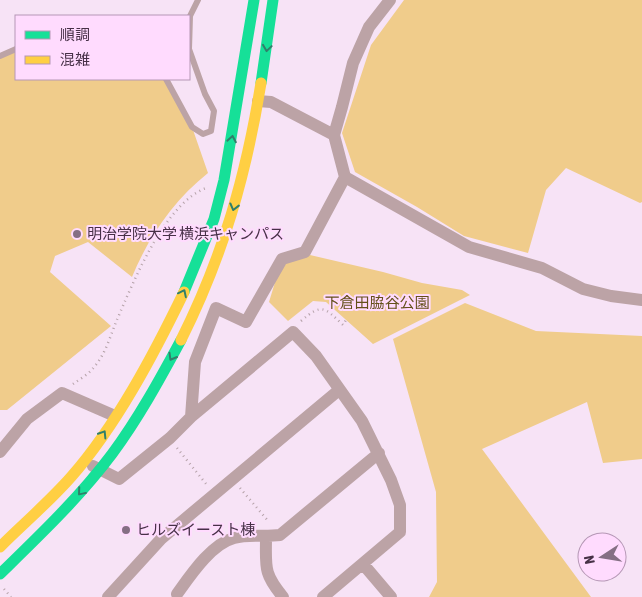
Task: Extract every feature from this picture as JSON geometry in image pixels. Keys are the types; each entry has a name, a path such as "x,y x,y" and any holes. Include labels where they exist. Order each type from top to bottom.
{"street":[{"path":"0,547 70,478 99,442 165,331 193,273 214,219 224,180 254,0"},
{"path":"0,574 81,492 112,454 150,396 183,337 210,278 231,219 248,155 273,0"},
{"path":"191,416 195,362 216,308 246,322 282,259 304,252 345,178 334,135 353,63 370,27 390,0"},
{"path":"258,101 272,102 334,135"},
{"path":"345,178 469,248 542,268 583,289 612,296 642,300"},
{"path":"84,460 98,470 119,478 170,438 191,416 293,332 316,356 362,421 379,453 400,505 400,532 323,597"},
{"path":"108,597 161,538 339,390"},
{"path":"0,452 27,419 62,393 115,416"},
{"path":"176,596 194,571 218,546 233,538 280,535 379,453"},
{"path":"266,537 266,568 271,582 283,597"},
{"path":"362,564 391,597"}],"lane":[{"path":"167,80 192,127 203,134 211,131 214,111 190,49 190,16 198,0"},
{"path":"0,56 15,49"}],"path":[{"path":"62,393 94,368 102,355 138,271 159,234 195,192 224,180"},
{"path":"293,332 295,326 313,310 329,311 343,325 346,320"},
{"path":"170,438 214,494"},
{"path":"232,478 280,535"},
{"path":"0,586 11,597"}],"green space":[{"path":"404,0 642,0 642,202 640,203 566,168 546,190 528,253 464,236 355,172 342,133 371,45"},
{"name":"明治学院大学 横浜キャンパス","path":"15,49 15,80 167,80 192,127 208,173 173,207 146,247 132,277 88,242 55,256 50,272 111,326 7,410 0,410 0,56"},
{"name":"下倉田脇谷公園","path":"310,255 422,283 462,290 470,295 373,344 326,302 313,301 288,321 269,302 276,279 285,263"},
{"path":"465,303 536,331 642,336 642,459 603,463 587,402 482,449 577,578 577,582 580,582 591,597 429,597 437,582 436,492 393,339"}],"traffic: fast":[{"path":"184,292 214,219 224,180 254,0"},
{"path":"261,83 273,0"},
{"path":"0,574 44,531 112,454 140,413 181,340"}],"traffic: slow":[{"path":"181,340 209,277 231,215 248,151 261,83"},
{"path":"0,547 63,486 88,457 133,389 184,292"}],"place":[{"name":"明治学院大学 横浜キャンパス","path":"77,234"},
{"name":"ヒルズイースト棟","path":"126,530"}]}
